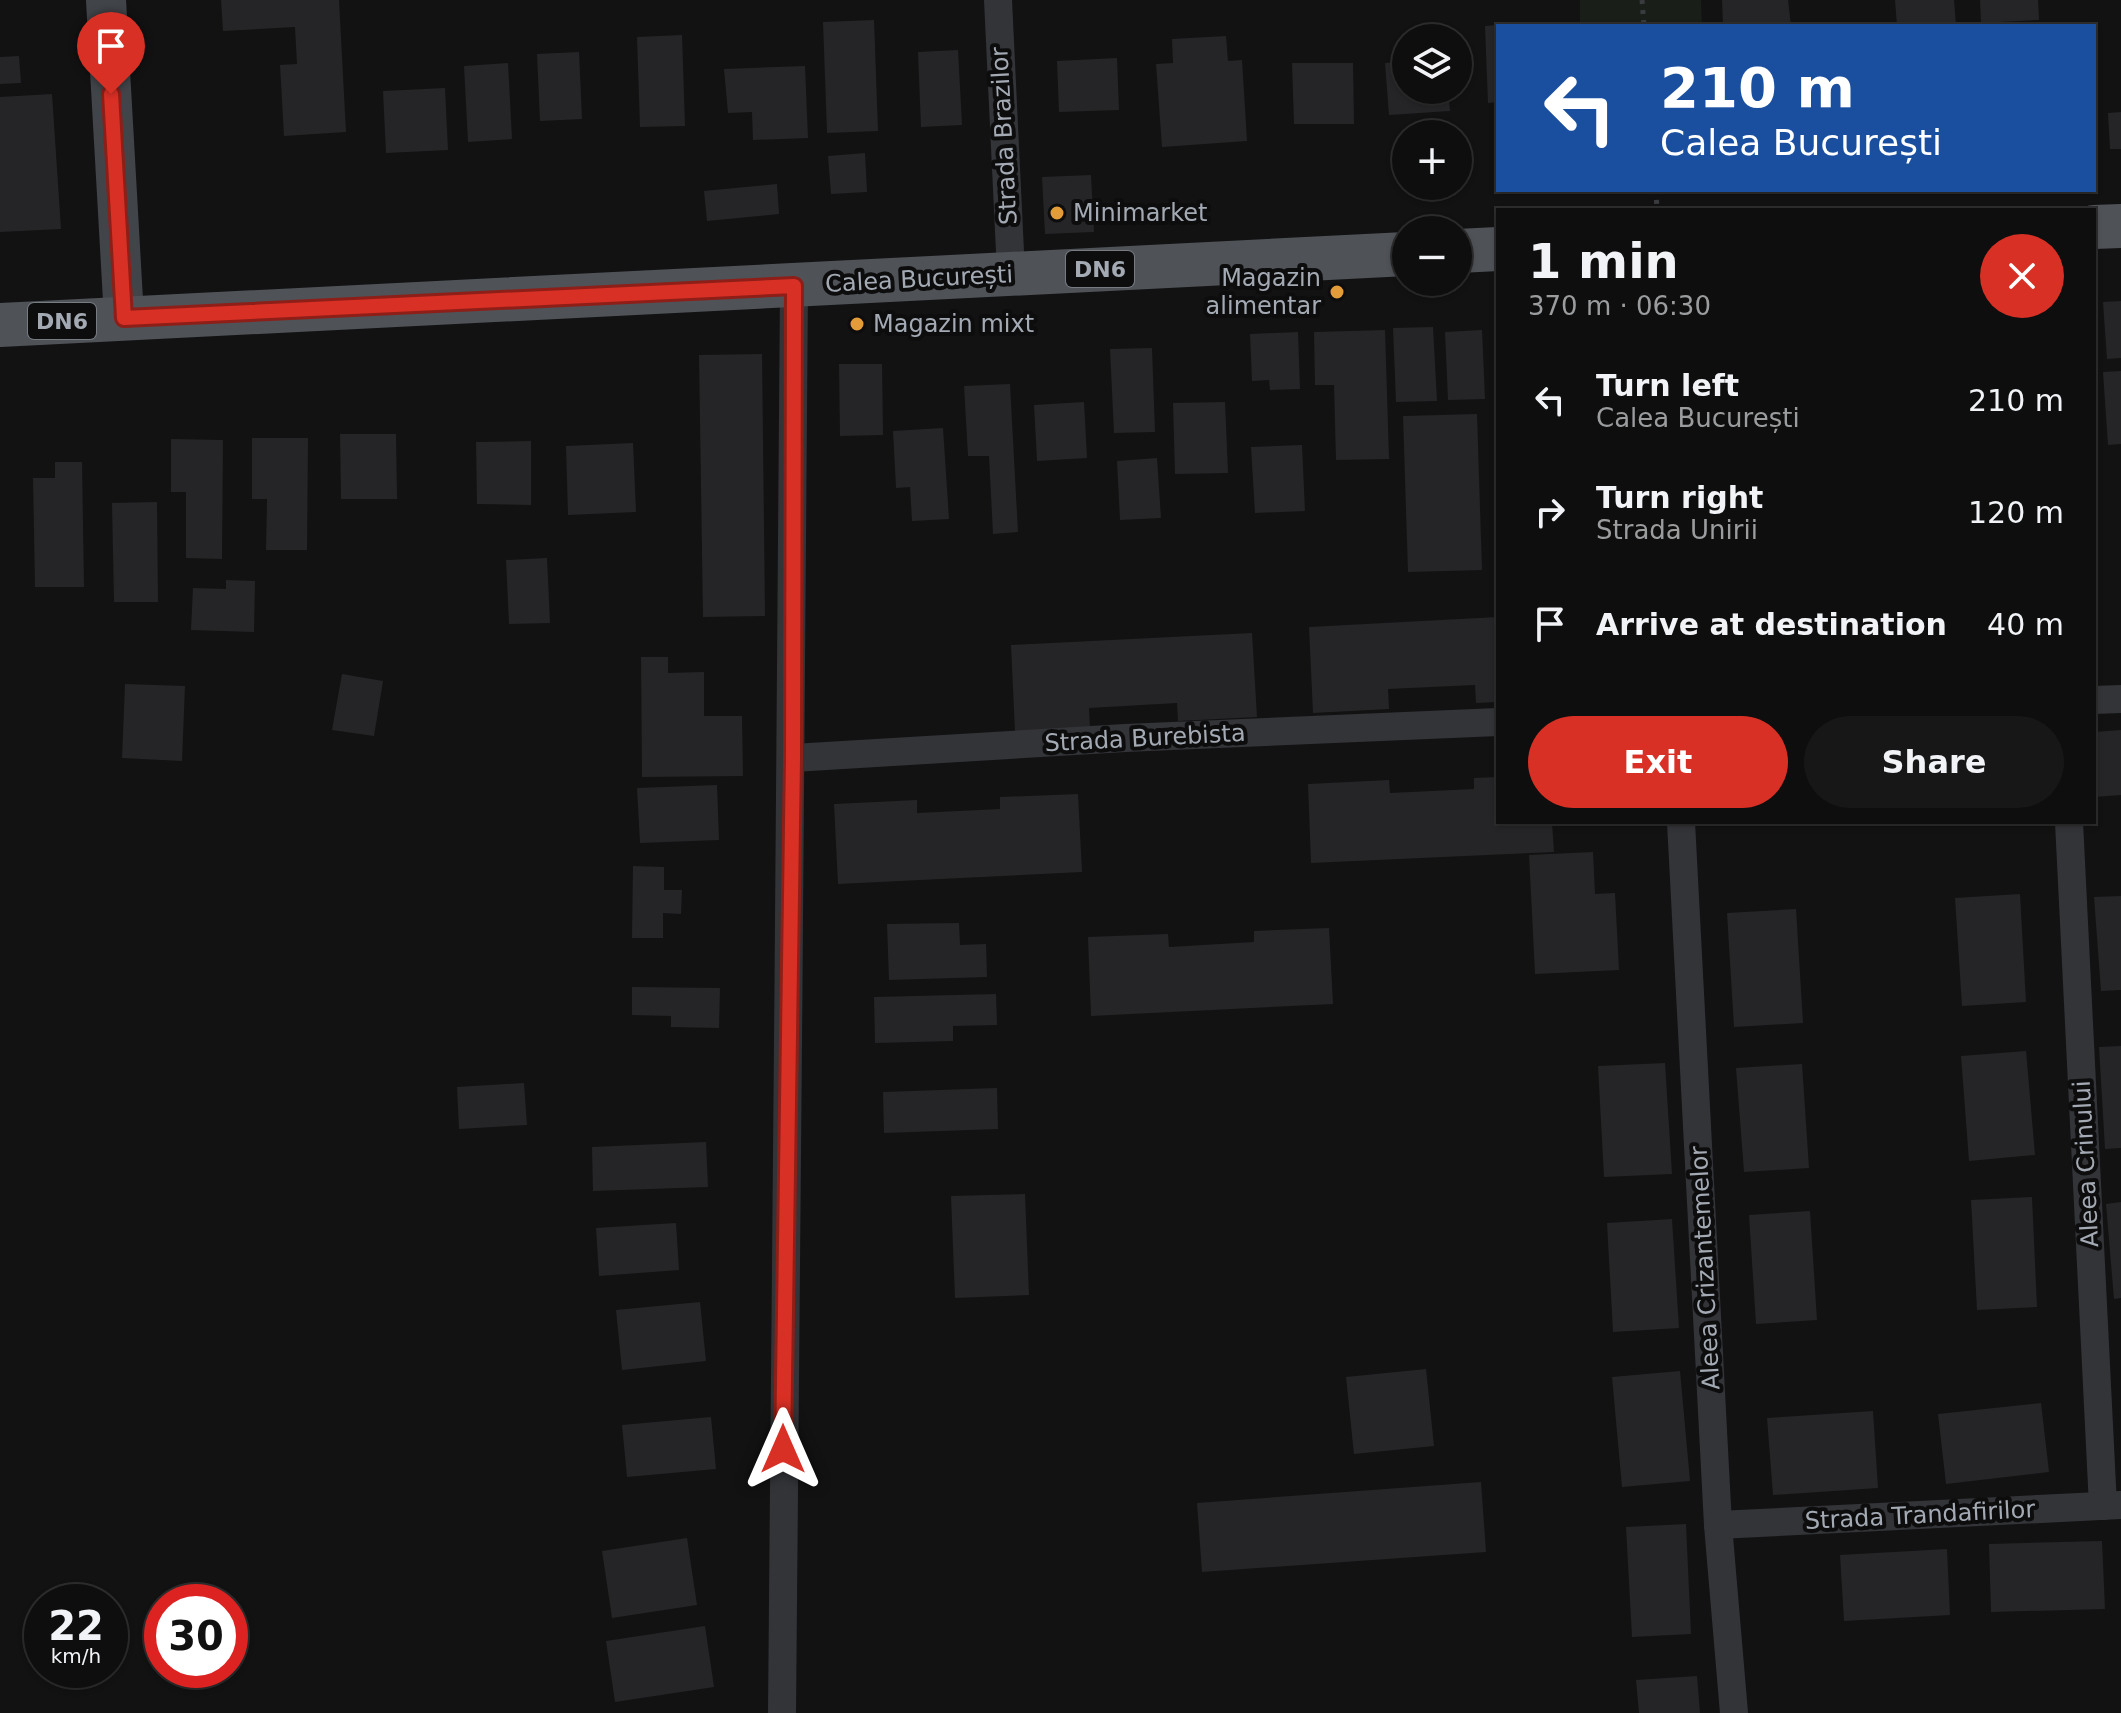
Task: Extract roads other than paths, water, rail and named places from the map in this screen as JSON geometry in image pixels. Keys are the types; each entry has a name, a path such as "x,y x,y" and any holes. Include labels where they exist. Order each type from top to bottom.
{"main road":[{"path":"106,0 124,318"},
{"path":"2096,227 2121,226"},
{"path":"1472,250 1496,249"},
{"name":"Calea București","path":"0,325 1392,255"}],"street":[{"name":"Strada Brazilor","path":"998,0 1011,273"},
{"path":"782,1713 783,1266 793,758 794,286"},
{"path":"2096,700 2121,699"},
{"name":"Strada Burebista","path":"793,758 1125,738 1496,722"},
{"name":"Aleea Crizantemelor","path":"1681,824 1718,1525 1734,1713"},
{"name":"Aleea Crinului","path":"2069,824 2112,1505"},
{"name":"Strada Trandafirilor","path":"1718,1525 2112,1505"}],"place":[{"name":"Minimarket","path":"1057,213"},
{"name":"Magazin alimentar","path":"1337,292"},
{"name":"Magazin mixt","path":"857,324"}]}
